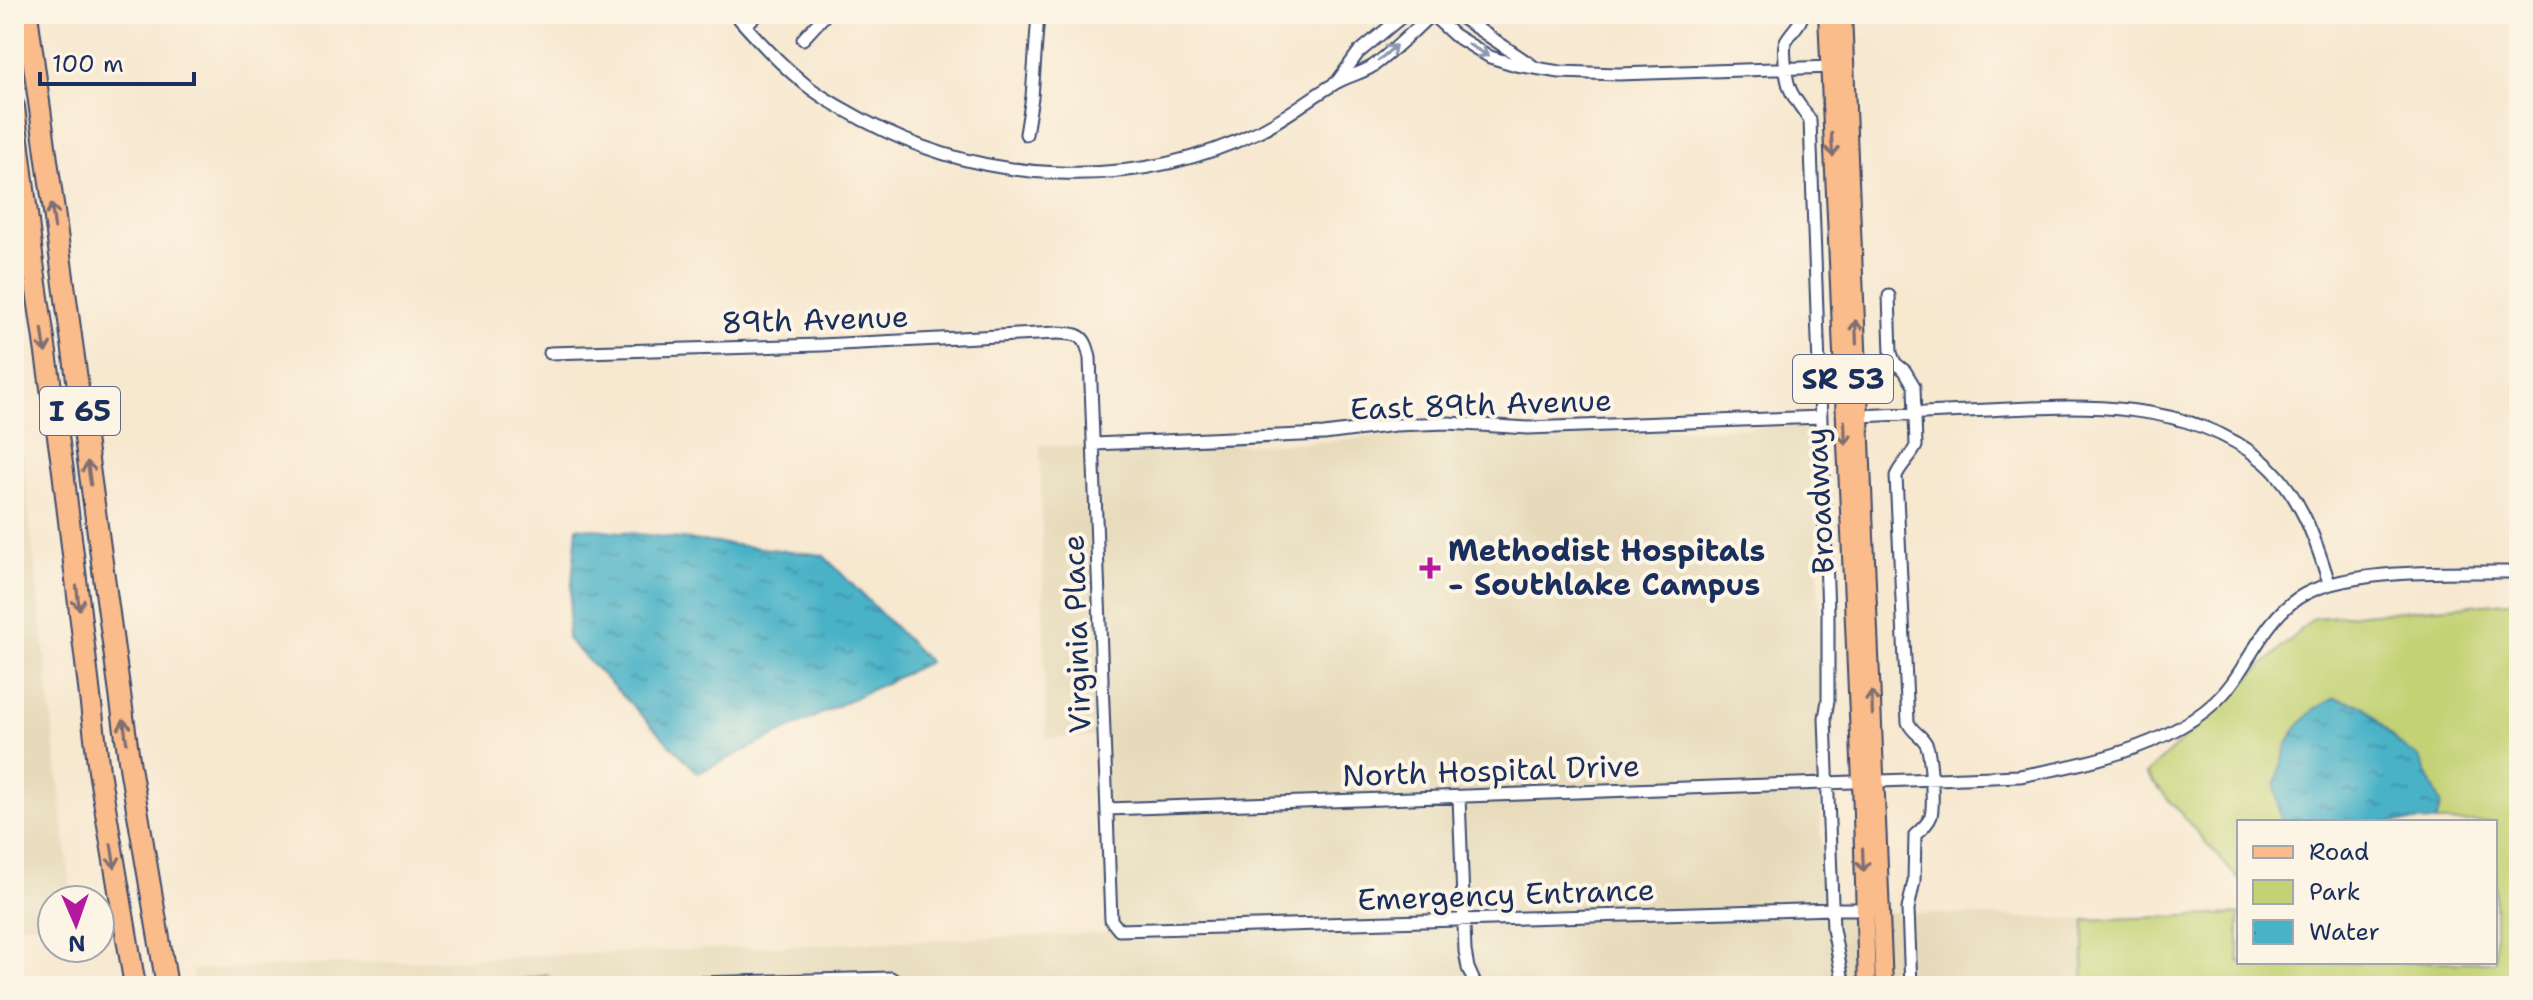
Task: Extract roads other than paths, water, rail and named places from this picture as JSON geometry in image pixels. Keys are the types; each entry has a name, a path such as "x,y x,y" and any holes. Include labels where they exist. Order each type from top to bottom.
{"highway":[{"name":"I 65","path":"27,14 130,767 167,986"},
{"name":"I 65","path":"14,107 99,771 135,986"}],"main road":[{"name":"Broadway","path":"1827,14 1837,68 1860,416 1868,782 1867,986"},
{"name":"Broadway","path":"1843,14 1837,68 1868,782 1884,986"}],"street":[{"path":"735,14 764,47 801,81 892,136 958,158 1007,168 1062,174 1117,172 1172,162 1256,133 1336,82 1371,67 1431,14 1454,35 1490,57 1516,65 1584,74 1837,68"},
{"path":"745,25 758,14"},
{"path":"803,39 826,14"},
{"path":"1026,134 1038,14"},
{"path":"1336,82 1358,53 1405,14"},
{"path":"1456,14 1534,66"},
{"path":"1803,14 1798,28 1786,41 1786,69 1787,86 1792,97 1810,120 1828,613 1828,700 1825,718 1833,929 1844,986"},
{"path":"1889,296 1891,353 1895,363 1905,371 1914,386 1916,446 1896,476 1908,722 1911,730 1927,744 1932,813 1915,835 1914,881 1908,909 1911,986"},
{"name":"89th Avenue","path":"550,353 1057,333 1082,337"},
{"name":"Virginia Place","path":"1082,337 1090,358 1111,920 1119,930"},
{"path":"1860,416 2072,405 2149,413 2186,421 2218,433 2264,462 2287,488 2309,526 2329,583"},
{"name":"East 89th Avenue","path":"1094,444 1324,434 1395,425 1448,423 1528,428 1821,417"},
{"name":"North Hospital Drive","path":"1108,809 2020,776 2057,770 2134,748 2167,734 2202,713 2230,685 2267,627 2298,598 2329,583 2359,577 2519,572"},
{"path":"1459,797 1466,960 1476,986"},
{"path":"1865,909 1877,921 1882,934"},
{"name":"Emergency Entrance","path":"1119,930 1865,909"},
{"path":"656,984 891,978 902,986"}],"water":[{"path":"577,527 823,555 929,662 698,773 567,639"},
{"path":"2335,698 2364,706 2397,742 2420,759 2441,803 2437,820 2281,820 2275,785 2295,730 2314,709"},
{"path":"546,975 563,986 488,986"}],"place":[{"name":"Methodist Hospitals - Southlake Campus","path":"1430,568"}]}
